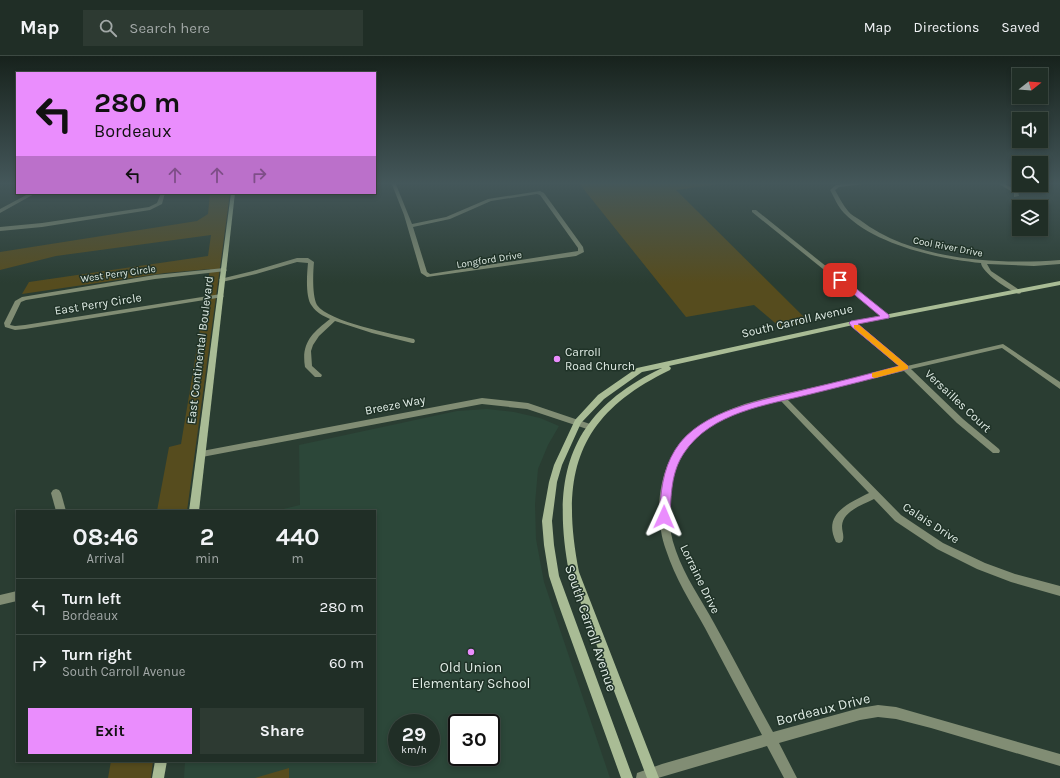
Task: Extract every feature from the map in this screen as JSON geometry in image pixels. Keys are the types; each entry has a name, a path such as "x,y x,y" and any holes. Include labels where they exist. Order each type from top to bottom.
{"main road":[{"name":"East Continental Boulevard","path":"194,510 230,216"},
{"name":"South Carroll Avenue","path":"627,778 564,606 554,576 549,545 547,521 553,482 558,465 578,422 601,397 640,370 853,323 1060,283"},
{"name":"South Carroll Avenue","path":"648,777 574,572 569,544 567,504 572,472 579,449 590,427 614,402 644,378 682,360"},
{"path":"158,778 161,762"}],"street":[{"path":"0,230 101,216"},
{"name":"Longford Drive","path":"407,216 424,273 429,276 581,252 580,246 558,216"},
{"name":"Longford Drive","path":"410,226 453,216"},
{"path":"760,216 886,317"},
{"name":"Cool River Drive","path":"849,216 887,240 915,250 984,262 1018,265 1060,262"},
{"name":"West Perry Circle","path":"18,302 24,298 40,294 155,277 223,275 262,270 297,260 308,260 311,262 314,306 322,313 334,319"},
{"path":"984,262 984,266 989,272 1019,292"},
{"name":"East Perry Circle","path":"18,302 6,323 7,326 11,328 220,296"},
{"path":"318,374 309,367 306,349 313,338 334,319 412,342"},
{"name":"Versailles Court","path":"853,323 905,368 960,421 996,451"},
{"name":"Lorraine Drive","path":"791,778 674,558 667,539 664,517 665,498 672,466 679,451 701,429 713,421 743,408 905,368 1003,346 1060,386"},
{"name":"Calais Drive","path":"782,398 874,495 898,518 940,546 998,573 1037,586 1060,591"},
{"name":"Breeze Way","path":"202,454 454,405 482,401 528,406 590,427"},
{"path":"56,493 61,510"},
{"path":"839,539 837,522 840,514 874,495"},
{"path":"0,600 16,596"},
{"name":"Bordeaux Drive","path":"648,777 770,739 860,714 878,711 896,713 931,722 1060,760"}],"shaded area":[{"path":"205,216 227,216 187,510 157,510 169,447 181,444 210,269 165,273 22,294 29,282 208,256 211,235 56,256 0,270 0,252 197,221"},
{"path":"605,216 702,216 809,322 781,328 754,305 686,317"},
{"name":"Old Union Elementary School","path":"487,409 514,412 540,418 559,426 548,445 538,469 535,504 536,539 544,582 610,778 184,778 185,762 376,762 376,510 279,510 300,505 299,445 457,411"},
{"path":"111,762 153,762 151,778 108,778"},
{"path":"289,768 289,778 255,778"}],"slow traffic":[{"path":"857,327 905,368 875,375"}],"place":[{"name":"Carroll Road Church","path":"557,359"},
{"name":"Old Union Elementary School","path":"471,652"}],"route":[{"path":"664,517 668,481 672,466 679,451 701,429 713,421 743,408 905,368 853,323 886,317 840,280"}]}
